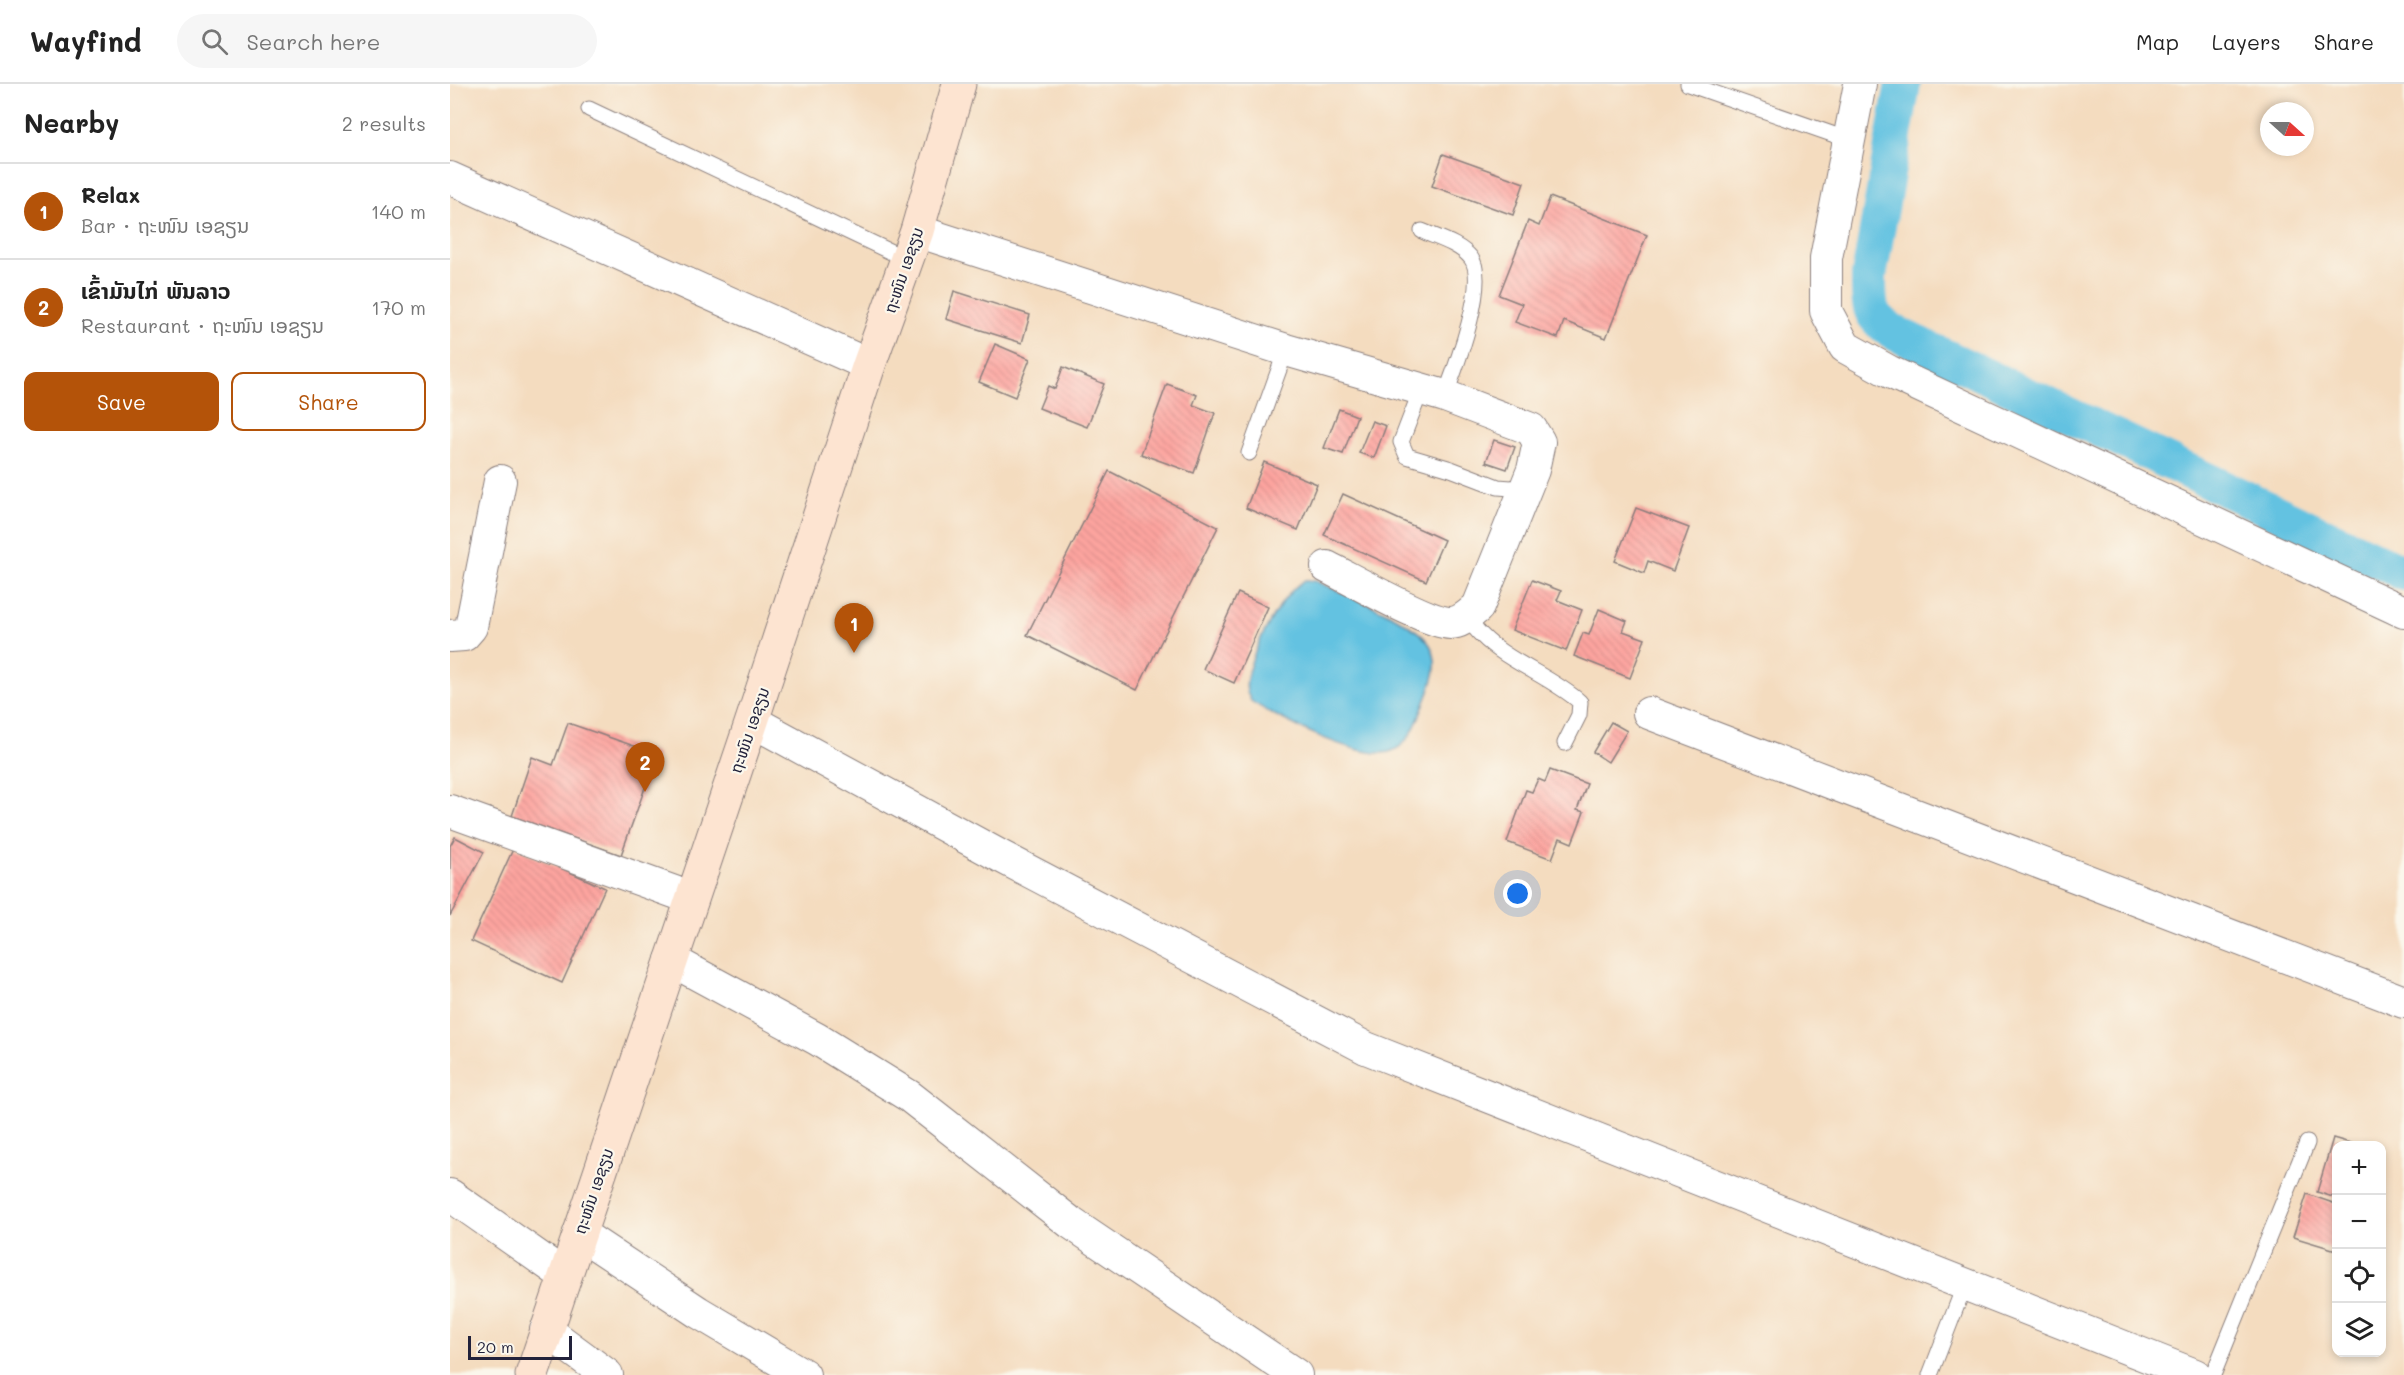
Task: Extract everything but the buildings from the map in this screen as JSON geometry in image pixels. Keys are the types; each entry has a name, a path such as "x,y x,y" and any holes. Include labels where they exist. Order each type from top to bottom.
{"main road":[{"name":"ຖະໜົນ ເອຊຽນ","path":"532,1375 869,365 912,246 959,84"}],"street":[{"path":"1860,84 1826,258 1826,311 1845,347 1890,372 2404,612"},
{"path":"450,178 869,365"},
{"path":"912,246 1433,393 1531,429 1539,442 1525,489 1478,607 1462,620 1449,623 1428,617 1326,567"},
{"path":"450,636 464,635 471,627 500,481"},
{"path":"1649,713 2404,1002"},
{"path":"752,721 1002,857 1366,1048 2195,1375"},
{"path":"450,811 692,898"},
{"path":"671,960 817,1039 909,1096 1071,1223 1296,1375"},
{"path":"450,1195 564,1275"},
{"path":"579,1233 698,1312 804,1375"},
{"path":"546,1330 607,1375"}],"lane":[{"path":"1688,84 1849,140"},
{"path":"589,109 912,246"},
{"path":"1422,231 1454,245 1471,258 1478,273 1462,352 1401,442 1407,456 1451,469 1498,487 1525,489"},
{"path":"1249,453 1286,350"},
{"path":"1467,616 1474,630 1484,639 1539,676 1567,691 1580,702 1579,715 1565,743"},
{"path":"2213,1375 2307,1143"},
{"path":"1930,1375 1965,1284"}],"water":[{"path":"1304,581 1315,581 1377,608 1422,635 1430,645 1435,667 1430,688 1414,729 1394,750 1381,753 1343,745 1280,718 1251,701 1247,692 1247,681 1256,649 1274,614 1295,588"}],"waterway":[{"path":"1903,84 1869,276 1870,305 1880,322 1897,334 2404,573"}],"place":[{"name":"Relax","path":"854,653"},
{"name":"ເຂົ້າມັນໄກ່ ພັນລາວ","path":"645,792"}]}
